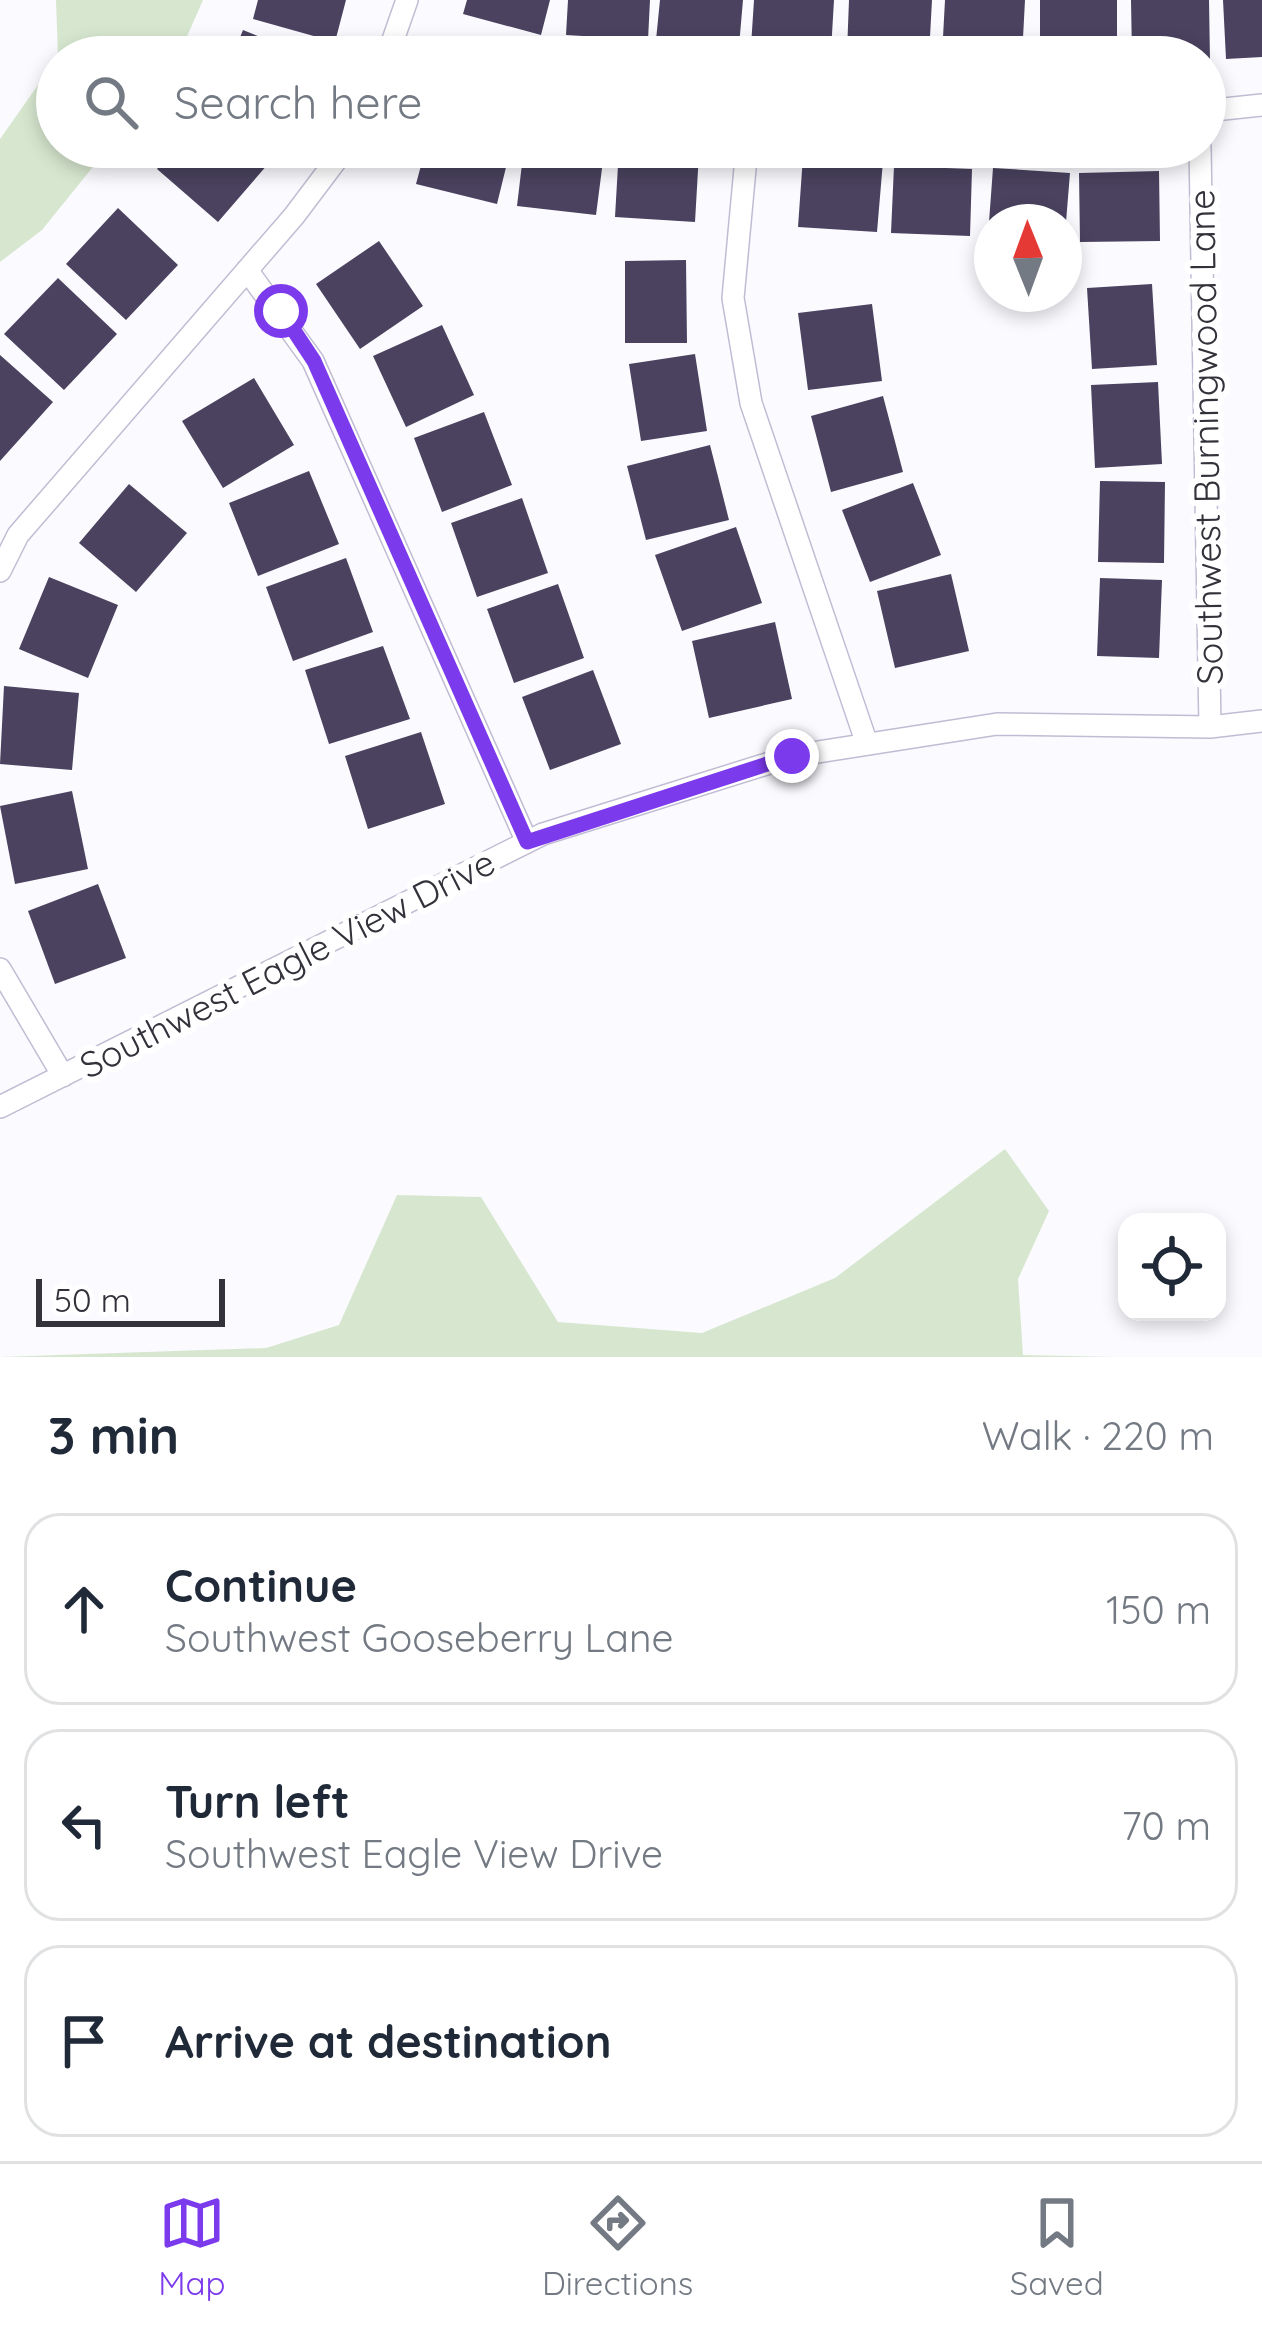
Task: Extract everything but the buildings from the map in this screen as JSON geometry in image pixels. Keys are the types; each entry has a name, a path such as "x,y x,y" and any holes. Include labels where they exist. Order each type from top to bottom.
{"street":[{"path":"398,36 407,0"},
{"path":"1226,109 1262,105"},
{"path":"0,571 18,535 329,168"},
{"path":"745,168 733,298 751,403 867,744"},
{"name":"Southwest Burningwood Lane","path":"1200,168 1210,727"},
{"path":"247,270 314,361 527,842"},
{"name":"Southwest Eagle View Drive","path":"0,1107 527,842 792,756 998,724 1210,727 1262,721"},
{"name":"Southwest Eagle View Drive","path":"1210,727 1262,736"},
{"path":"0,969 63,1076"}],"green space":[{"path":"56,0 203,0 187,36 57,36"},
{"path":"36,88 36,168 92,168 42,230 0,262 0,139"},
{"path":"1005,1149 1049,1211 1018,1279 1023,1355 1115,1357 0,1357 266,1348 339,1325 397,1195 481,1197 558,1322 702,1333 835,1278"}],"route":[{"path":"281,311 314,361 527,842 792,756"}]}
